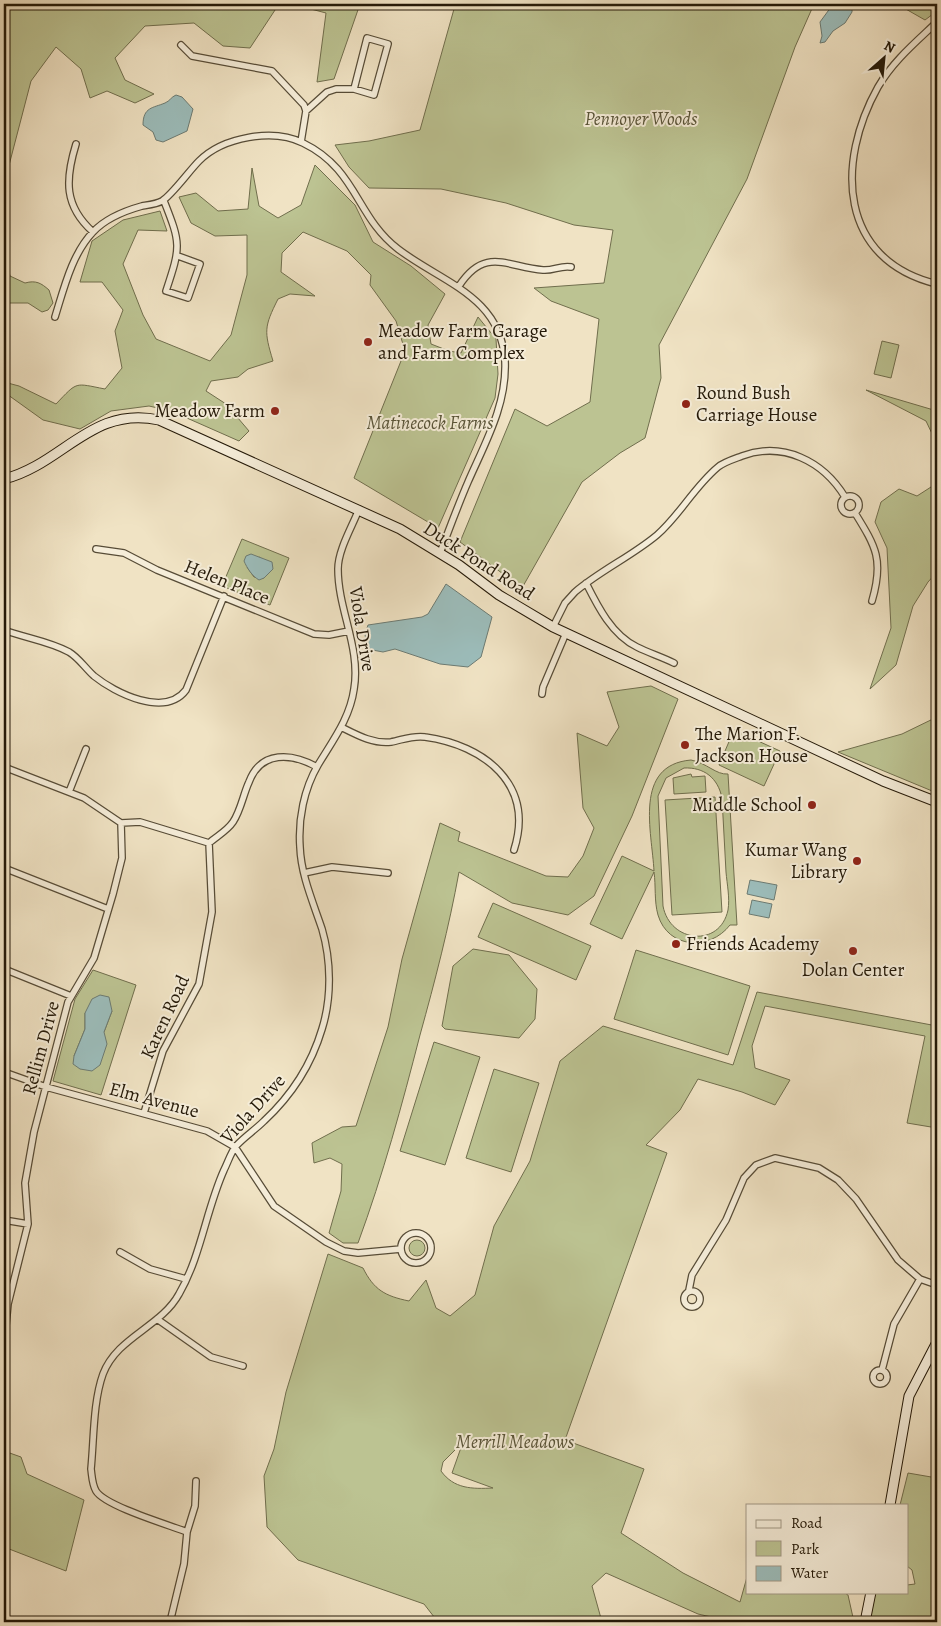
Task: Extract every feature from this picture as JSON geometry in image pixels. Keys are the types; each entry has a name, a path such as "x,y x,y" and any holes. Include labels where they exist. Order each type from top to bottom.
{"street":[{"path":"937,22 908,48 878,86 864,117 856,144 851,186 859,220 871,241 883,254 906,272 937,284"},
{"path":"306,111 327,92 336,89 354,89 374,95 388,44 367,38 354,89"},
{"path":"181,45 192,56 272,71 304,105 306,111 302,142"},
{"path":"55,317 70,270 82,247 93,232 120,213 164,200 201,159 214,150 255,137 269,136 302,142 319,152 352,185 369,217 392,244 459,286 476,300 497,328 505,359 505,380 495,423 440,553"},
{"path":"76,144 70,164 70,196 74,210 93,232"},
{"path":"164,200 177,234 178,256 166,291 188,298 200,264 178,256"},
{"path":"459,286 472,269 488,262 504,262 546,270 570,268"},
{"name":"Duck Pond Road","path":"4,478 32,468 101,425 122,418 142,416 174,426 400,529 440,553 499,594 566,633 883,781 937,802"},
{"path":"554,627 565,603 586,583 658,534 707,477 720,465 748,453 762,451 787,452 816,464 837,483 845,497"},
{"path":"851,496 857,499 859,505 855,513 848,514 841,509 841,501 845,497 851,496"},
{"name":"Viola Drive","path":"187,1532 107,1502 95,1490 92,1479 99,1392 103,1375 110,1360 119,1348 156,1319 177,1298 193,1262 215,1190 235,1147 268,1118 292,1092 312,1057 322,1029 328,998 327,955 323,932 304,873 300,847 301,815 305,796 317,767 350,708 355,680 355,662 337,567 359,509"},
{"path":"855,513 874,542 877,552 879,574 872,600"},
{"name":"Helen Place","path":"96,549 124,553 156,570 314,634 328,635 350,632"},
{"path":"586,583 598,608 616,630 635,646 674,663"},
{"path":"4,630 57,646 71,653 93,675 119,691 155,704 166,704 181,696 186,690 224,596"},
{"path":"542,694 543,687 566,633"},
{"path":"341,727 376,742 426,737 471,750 491,761 509,784 517,807 518,839 514,850"},
{"path":"69,792 86,749"},
{"path":"4,767 91,802 121,823 140,822 210,843 233,822 249,780 262,763 280,755 292,756 317,767"},
{"name":"Rellim Drive","path":"4,1346 4,1328 8,1304 28,1224 26,1168 71,996 94,958 121,864 121,823"},
{"name":"Karen Road","path":"144,1113 163,1051 199,984 212,912 210,843"},
{"path":"304,873 337,867 388,873"},
{"path":"4,868 108,909"},
{"path":"4,970 71,996"},
{"name":"Elm Avenue","path":"4,1072 46,1087 207,1130 235,1147 274,1206 326,1242 344,1251 358,1253 401,1249"},
{"path":"689,1290 692,1274 726,1220 744,1178 756,1165 775,1158 819,1168 838,1180 856,1199 898,1260 920,1279 937,1285"},
{"path":"4,1220 28,1224"},
{"path":"414,1233 428,1238 432,1247 426,1260 416,1264 407,1260 401,1249 405,1238 414,1233"},
{"path":"120,1252 150,1269 186,1279"},
{"path":"882,1370 894,1324 920,1279"},
{"path":"156,1319 210,1356 243,1366"},
{"path":"890,1504 909,1396 937,1342"},
{"path":"180,1622 171,1621 184,1564 187,1532 195,1506 196,1481"},
{"path":"865,1622 871,1594"}],"green space":[{"path":"4,4 279,4 250,48 223,46 194,23 145,26 115,58 125,80 154,94 135,103 107,91 90,98 81,69 56,47 31,81 7,173 4,193"},
{"path":"292,4 360,4 334,79 317,82 326,13"},
{"name":"Pennoyer Woods","path":"434,4 814,4 795,47 747,179 659,345 661,378 645,438 620,453 582,482 522,588 460,542 515,409 547,426 590,402 599,319 551,301 534,288 604,283 613,230 574,225 506,203 441,189 369,188 349,167 335,145 369,141 420,130 454,9"},
{"path":"897,4 937,4 937,11 925,20"},
{"name":"Matinecock Farms","path":"315,165 355,205 373,242 411,266 445,294 428,325 431,344 449,351 461,353 478,317 496,339 498,374 495,398 438,528 354,478 405,351 396,321 370,285 371,275 347,251 303,232 282,253 281,272 315,296 290,294 278,299 270,316 267,329 268,343 273,361 248,369 238,377 211,381 206,391 226,404 249,431 239,441 171,411 149,406 111,411 80,429 43,420 4,392 4,382 19,386 56,404 77,386 82,385 105,389 122,368 115,331 123,310 102,282 80,282 92,241 123,220 160,211 167,231 138,230 123,264 143,315 156,339 210,361 231,335 247,275 247,235 215,236 191,223 179,197 196,193 218,211 248,209 252,168 259,206 278,218 301,205"},
{"path":"4,251 10,276 25,283 38,283 49,290 53,303 48,310 42,312 28,303 4,303"},
{"path":"882,341 899,345 891,378 874,374"},
{"path":"866,390 937,411 937,462 934,456 935,440 926,421"},
{"path":"937,480 937,572 928,582 913,606 896,665 870,689 891,628 887,548 875,522 881,502 899,489 917,496 931,487"},
{"path":"242,539 289,558 270,605 222,586","holes":["259,557 266,561 267,575 264,578 254,577 247,567"]},
{"path":"651,686 678,699 632,816 594,896 568,915 512,903 459,872 436,974 384,1166 358,1243 343,1243 329,1233 341,1191 342,1164 330,1158 314,1163 312,1143 342,1127 356,1126 388,1027 402,959 440,823 460,832 458,841 546,876 568,877 583,856 594,828 583,808 577,733 607,746 619,727 607,692"},
{"path":"937,717 937,793 838,752 902,734"},
{"path":"734,730 780,751 764,786 719,765"},
{"path":"691,760 719,773 728,774 737,925 730,925 712,939 701,942 680,940 671,935 663,926 658,915 654,872 622,939 590,924 622,856 654,871 650,803 653,787 660,774 673,765","holes":["684,768 698,769 709,775 720,791 729,901 728,910 723,922 715,931 706,935 695,936 685,934 675,928 667,918 663,906 658,796 666,778"]},
{"path":"691,774 692,777 705,776 706,792 674,794 673,778"},
{"path":"715,797 722,912 672,915 665,800"},
{"path":"493,903 591,946 576,980 478,937"},
{"path":"473,949 509,955 537,989 535,1019 519,1038 445,1029 442,1026 453,966"},
{"path":"636,950 750,986 728,1055 614,1019"},
{"path":"93,970 136,985 101,1095 53,1081 75,999","holes":["112,1011 104,1032 74,1056 85,1029 85,1013"]},
{"name":"Merrill Meadows","path":"757,992 937,1026 937,1128 907,1123 925,1036 765,1006 752,1046 755,1068 790,1080 775,1105 742,1092 698,1079 680,1110 646,1145 667,1153 565,1440 644,1469 621,1533 683,1573 740,1602 746,1581 746,1594 846,1594 854,1622 733,1622 698,1614 606,1573 592,1586 602,1622 438,1622 424,1604 298,1560 267,1527 264,1476 274,1449 286,1392 328,1254 363,1268 376,1287 387,1294 401,1299 409,1301 426,1280 436,1308 450,1316 475,1295 494,1226 530,1161 560,1061 603,1026 733,1065","holes":["463,1442 452,1473 493,1488 471,1488 458,1485 441,1471 443,1462"]},
{"path":"434,1042 480,1057 445,1165 400,1151"},
{"path":"494,1069 539,1083 511,1172 466,1158"},
{"path":"414,1240 420,1240 425,1245 423,1254 414,1256 409,1251 409,1245"},
{"path":"4,1451 21,1457 27,1474 84,1500 66,1571 4,1547"},
{"path":"908,1473 937,1478 937,1622 867,1622 873,1594 908,1594 908,1585 915,1584 912,1570 908,1567 908,1504 900,1504"}],"water":[{"path":"844,4 852,6 852,12 845,23 833,31 825,42 820,43 822,36 820,22 831,7"},
{"path":"176,95 182,97 193,109 187,131 163,142 156,140 153,132 143,125 143,119 147,111 167,102"},
{"path":"251,554 272,562 273,569 264,578 259,580 256,578 244,561 246,556"},
{"path":"446,584 492,617 481,657 468,667 440,664 395,649 383,652 367,649 365,634 368,625 422,617 428,614"},
{"path":"750,880 777,885 774,900 747,894"},
{"path":"752,900 772,904 769,918 749,914"},
{"path":"100,995 109,997 112,1011 104,1032 107,1044 100,1065 92,1071 80,1069 73,1064 74,1056 85,1029 85,1013 92,999"}],"place":[{"name":"Meadow Farm Garage and Farm Complex","path":"368,342"},
{"name":"Round Bush Carriage House","path":"686,404"},
{"name":"Meadow Farm","path":"275,411"},
{"name":"The Marion F. Jackson House","path":"685,745"},
{"name":"Middle School","path":"812,805"},
{"name":"Kumar Wang Library","path":"857,861"},
{"name":"Friends Academy","path":"676,944"},
{"name":"Dolan Center","path":"853,951"}]}
